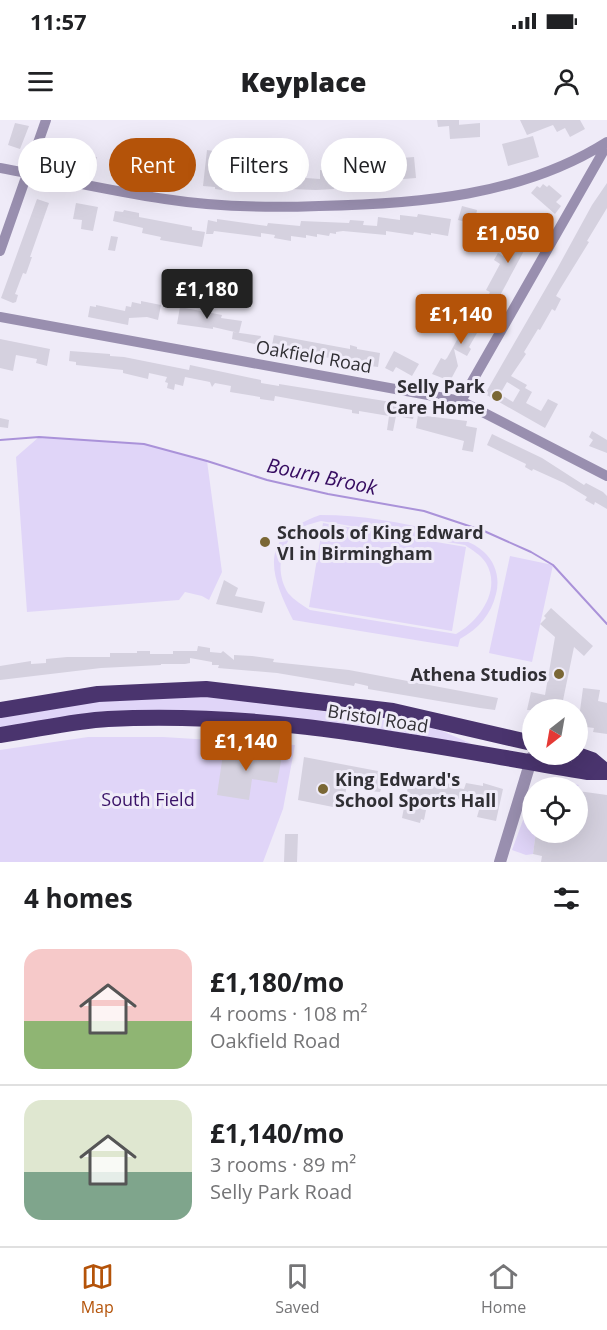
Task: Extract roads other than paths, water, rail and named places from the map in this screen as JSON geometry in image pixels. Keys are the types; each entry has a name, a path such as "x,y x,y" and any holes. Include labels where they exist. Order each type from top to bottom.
{"highway":[{"name":"Bristol Road","path":"0,710 98,694 206,689 393,711 522,741"},
{"name":"Bristol Road","path":"0,735 107,719 212,718 303,725 522,757"},
{"path":"426,719 449,731 522,748"},
{"name":"Bristol Road","path":"588,759 606,772"},
{"name":"Bristol Road","path":"560,765 588,772 606,772"}],"street":[{"path":"40,138 46,120"},
{"path":"97,187 166,200 249,207 364,205 424,200 506,185 540,175 607,143"},
{"path":"461,400 594,170 607,143"},
{"path":"573,161 594,170"},
{"path":"0,168 18,171"},
{"path":"0,250 20,192"},
{"name":"Oakfield Road","path":"0,316 461,400 607,476"},
{"path":"500,862 530,765"}],"waterway":[{"name":"Bourn Brook","path":"0,440 39,437 144,444 267,480 328,494 424,511 484,531 531,552 553,565 607,624"}],"place":[{"name":"Selly Park Care Home","path":"497,396"},
{"name":"Schools of King Edward VI in Birmingham","path":"265,542"},
{"name":"Athena Studios","path":"559,674"},
{"name":"King Edward's School Sports Hall","path":"323,789"}],"park label":[{"name":"South Field","path":"148,799"}]}
